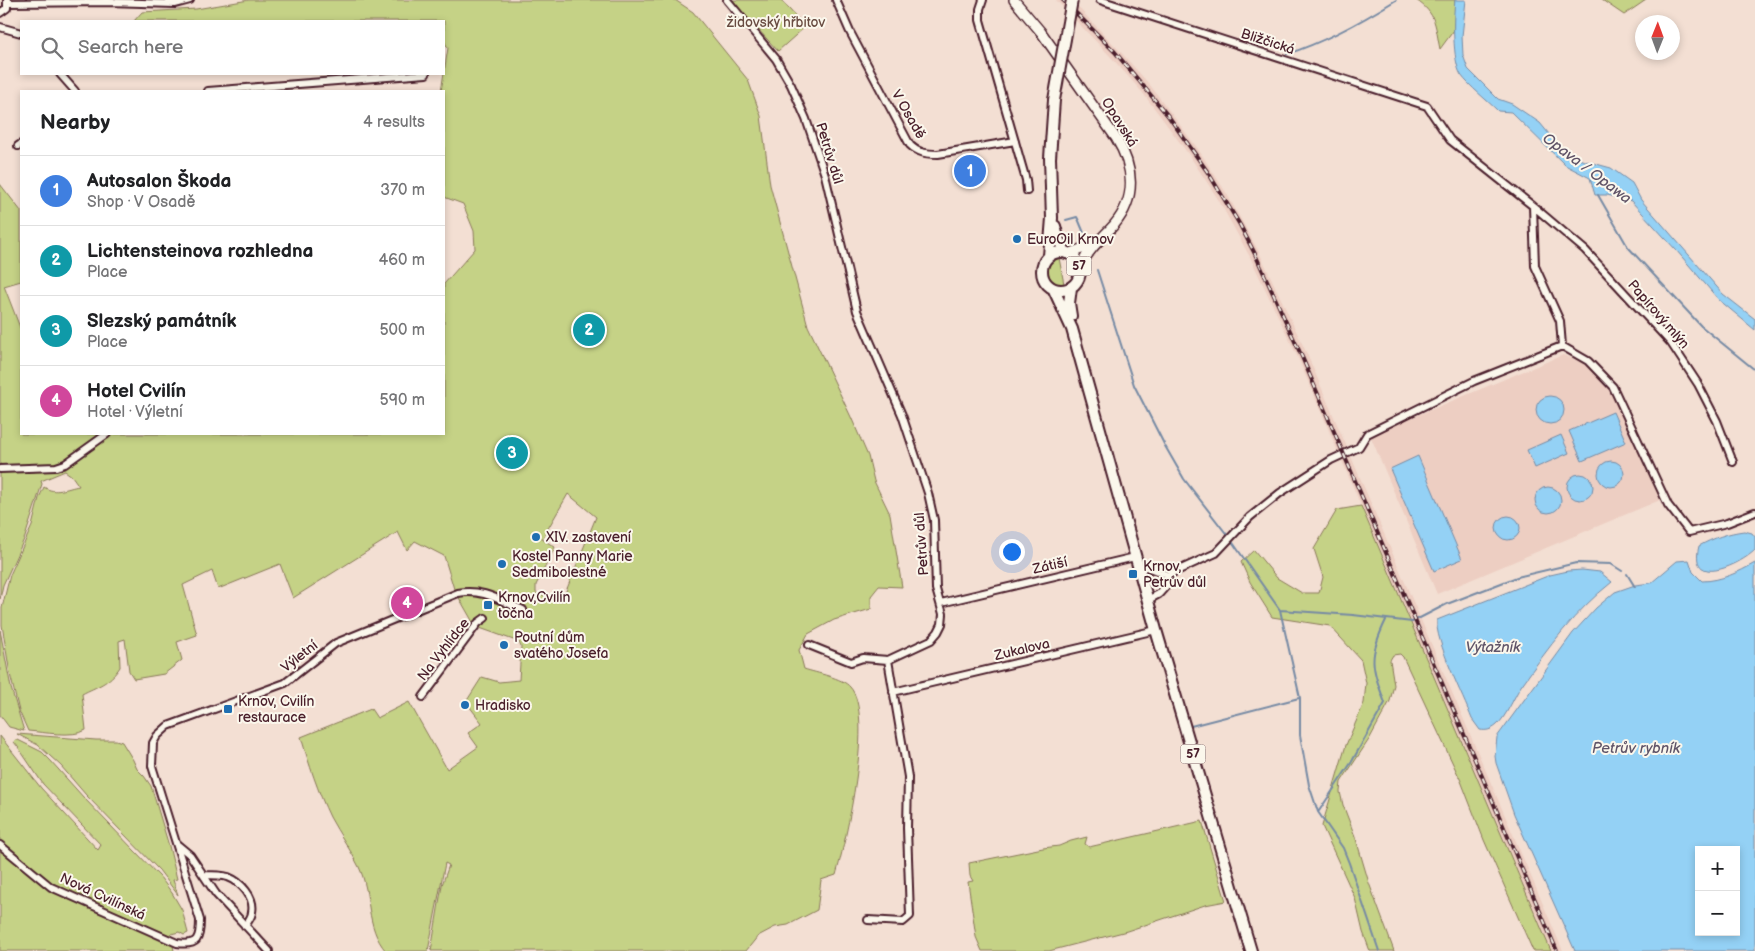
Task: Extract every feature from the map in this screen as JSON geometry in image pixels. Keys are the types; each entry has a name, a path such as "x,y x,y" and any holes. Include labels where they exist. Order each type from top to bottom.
{"main road":[{"name":"Opavská","path":"1014,0 1056,53 1116,138 1127,158 1131,178 1128,202 1117,222 1097,241 1080,267"},
{"name":"57","path":"1049,256 1052,218 1050,158 1054,100 1072,0"},
{"name":"57","path":"1052,218 1058,241 1077,261 1080,267 1079,278 1076,284 1064,291 1054,290 1045,284 1041,274 1043,264 1049,256 1056,253 1068,253"},
{"path":"1068,253 1080,251 1097,241"},
{"name":"57","path":"1071,288 1069,303 1072,329"},
{"name":"57","path":"1054,290 1072,329 1156,630 1250,951"}],"street":[{"path":"0,14 7,8 8,1 108,1 175,4 190,0"},
{"name":"Petrův důl","path":"727,0 776,58 791,85 806,120 826,175 857,311 902,415 928,493 934,520 936,589 944,614 942,624 931,640 888,660"},
{"name":"V Osadě","path":"836,0 910,145 914,149 928,154 938,154 1015,141"},
{"path":"983,0 980,9 980,20 1026,180 1027,191"},
{"name":"Bližčická","path":"1100,0 1428,106"},
{"path":"0,27 20,33"},
{"path":"61,75 74,90"},
{"path":"221,90 413,75"},
{"name":"Papírový mlýn","path":"1428,106 1450,140 1586,250 1671,343 1698,384 1718,421 1733,462"},
{"path":"1533,206 1535,266 1560,321 1562,346"},
{"path":"1562,346 1588,361 1613,388 1668,505 1689,532 1727,523 1755,512"},
{"path":"1139,568 1146,567 1168,574 1216,553 1250,517 1280,493 1331,460 1359,447 1367,434 1474,381 1562,346"},
{"path":"0,469 65,464 106,435"},
{"name":"Zátiší","path":"941,604 1136,557"},
{"path":"1148,600 1159,594 1167,585 1168,574"},
{"name":"Výletní","path":"178,845 152,766 153,743 157,736 168,726 285,683 336,644 458,593 473,591 523,610"},
{"name":"Na Vyhlídce","path":"423,697 478,623 485,618"},
{"name":"Zukalova","path":"893,692 1156,630"},
{"path":"809,645 851,662 863,658 888,660 908,777 907,828 910,916 903,922 868,920"},
{"name":"Nová Cvilínská","path":"0,845 51,887 177,943 184,951"},
{"path":"178,845 190,855 216,894 270,951"},
{"path":"177,943 188,945 194,943 200,935 200,920 178,845"},
{"path":"204,874 228,878 239,884 246,892 253,906 253,911 245,926"}],"shaded area":[{"path":"1056,0 1071,0 1150,85 1198,149 1227,194 1259,252 1307,354 1563,951 1551,951 1298,358 1250,257 1218,199 1164,121 1142,92 1110,56"},
{"path":"1563,355 1587,364 1602,379 1620,407 1660,500 1437,594 1370,435"}],"green space":[{"path":"249,0 675,0 693,12 748,80 761,116 770,185 808,326 851,417 868,456 874,481 890,514 902,587 879,586 871,596 871,609 834,620 808,634 799,650 804,669 836,678 850,687 857,701 860,723 856,778 846,835 836,875 821,880 817,910 788,925 775,927 758,936 746,951 431,951 442,885 449,865 445,863 428,951 386,951 379,942 375,932 363,877 326,807 314,778 301,737 371,709 377,718 409,702 447,769 478,747 468,733 482,723 466,702 482,677 499,682 519,680 521,647 519,642 477,627 454,589 444,556 415,541 407,550 398,532 293,598 280,564 218,589 212,571 183,585 197,635 177,642 182,660 164,674 134,679 129,671 125,639 119,641 120,667 116,673 107,681 82,694 86,730 74,734 28,731 19,711 10,674 2,625 2,608 10,575 32,526 39,498 44,487 57,491 79,486 72,476 65,471 41,481 42,484 25,537 3,585 0,599 0,184 20,210 20,281 4,286 20,327 20,435 445,435 445,283 475,249 474,231 463,204 445,197 445,90 441,90 448,48 445,43 445,20 135,20 142,12 196,9","holes":["568,494 596,517 562,601 536,593 536,585 555,547 542,539"]},
{"name":"židovský hřbitov","path":"731,0 781,0 805,27 778,51"},
{"path":"1416,0 1455,0 1454,30 1440,49 1432,16"},
{"path":"1602,0 1646,0 1624,15"},
{"path":"1059,258 1064,284 1052,281 1048,271 1051,263"},
{"path":"1361,506 1551,951 1533,951 1484,840 1461,781 1400,654 1393,655 1390,660 1394,685 1390,701 1370,738 1341,782 1340,792 1343,805 1394,951 1370,951 1363,932 1355,898 1322,826 1346,745 1364,703 1366,683 1361,660 1330,626 1272,617 1250,582 1241,562 1254,550 1277,578 1302,593 1319,593 1323,577 1314,549 1337,510"},
{"path":"0,630 11,688 24,731 9,727 0,715"},
{"path":"17,734 116,740 122,742 137,769 151,786 169,846 177,879 173,880 178,895 159,870 86,795 61,766 38,745"},
{"path":"0,736 41,788 98,850 101,845 43,784 14,742 15,740 42,752 160,877 182,910 188,933 184,935 179,932 171,934 174,951 0,951"},
{"path":"1202,821 1226,901 1205,905 1127,931 1049,951 982,951 976,937 968,882 973,881 970,876 969,863 1059,846 1087,837 1085,844 1089,847"}],"water":[{"name":"Opava / Opawa","path":"1455,0 1466,0 1462,36 1463,55 1468,69 1498,99 1512,104 1540,123 1567,156 1611,168 1632,183 1641,200 1723,294 1755,319 1755,330 1718,299 1631,201 1607,195 1595,195 1590,178 1565,165 1511,112 1498,111 1464,79 1456,59"},
{"path":"1550,396 1560,400 1564,410 1560,420 1550,424 1540,420 1536,410 1540,400"},
{"path":"1613,412 1626,442 1582,461 1569,431"},
{"path":"1561,435 1569,453 1535,468 1527,450"},
{"path":"1418,456 1462,559 1434,571 1390,469"},
{"path":"1611,461 1620,465 1624,474 1620,483 1611,487 1602,483 1598,474 1602,465"},
{"path":"1580,474 1589,478 1593,487 1589,496 1580,500 1571,496 1567,487 1571,478"},
{"path":"1548,487 1557,491 1561,500 1557,509 1548,513 1539,509 1535,500 1539,491"},
{"path":"1508,516 1517,519 1520,528 1517,537 1508,540 1499,537 1496,528 1499,519"},
{"path":"1744,531 1752,533 1755,537 1755,550 1748,556 1728,567 1717,570 1708,570 1701,567 1698,559 1699,546 1721,536"},
{"name":"Petrův rybník","path":"1689,560 1693,572 1702,581 1723,578 1755,563 1755,951 1575,951 1514,814 1496,763 1497,737 1573,633 1596,608 1615,592 1635,585 1651,583 1677,561"},
{"name":"Výtažník","path":"1582,570 1600,572 1612,582 1586,605 1552,644 1521,686 1507,712 1497,725 1491,729 1480,730 1472,719 1450,669 1440,641 1437,620 1550,575"}],"waterway":[{"path":"1287,54 1343,31 1396,0"},
{"name":"Opava / Opawa","path":"1598,195 1628,247 1701,326 1755,370"},
{"path":"1066,220 1077,217 1084,233"},
{"path":"1097,270 1134,385 1184,479 1228,536"},
{"path":"1231,540 1280,610 1300,698 1300,735 1309,785 1318,812 1343,848 1379,951"},
{"path":"1280,610 1353,615 1412,622 1447,604 1517,577 1576,563 1611,564 1622,571"},
{"path":"1627,574 1635,587"},
{"path":"1319,811 1351,763 1385,703 1374,670 1374,653 1376,643 1386,620"},
{"path":"1187,727 1299,698"}],"railway":[{"path":"1063,0 1115,52 1169,117 1209,174 1240,225 1302,357 1557,951"}],"place":[{"name":"Autosalon Škoda","path":"970,171"},
{"name":"EuroOil Krnov","path":"1017,239"},
{"name":"Lichtensteinova rozhledna","path":"589,330"},
{"name":"Slezský památník","path":"512,453"},
{"name":"XIV. zastavení","path":"536,537"},
{"name":"Kostel Panny Marie Sedmibolestné","path":"502,564"},
{"name":"Krnov, Petrův důl","path":"1133,574"},
{"name":"Hotel Cvilín","path":"407,603"},
{"name":"Krnov,Cvilín točna","path":"488,605"},
{"name":"Poutní dům svatého Josefa","path":"504,645"},
{"name":"Hradisko","path":"465,705"},
{"name":"Krnov, Cvilín restaurace","path":"228,709"}]}
